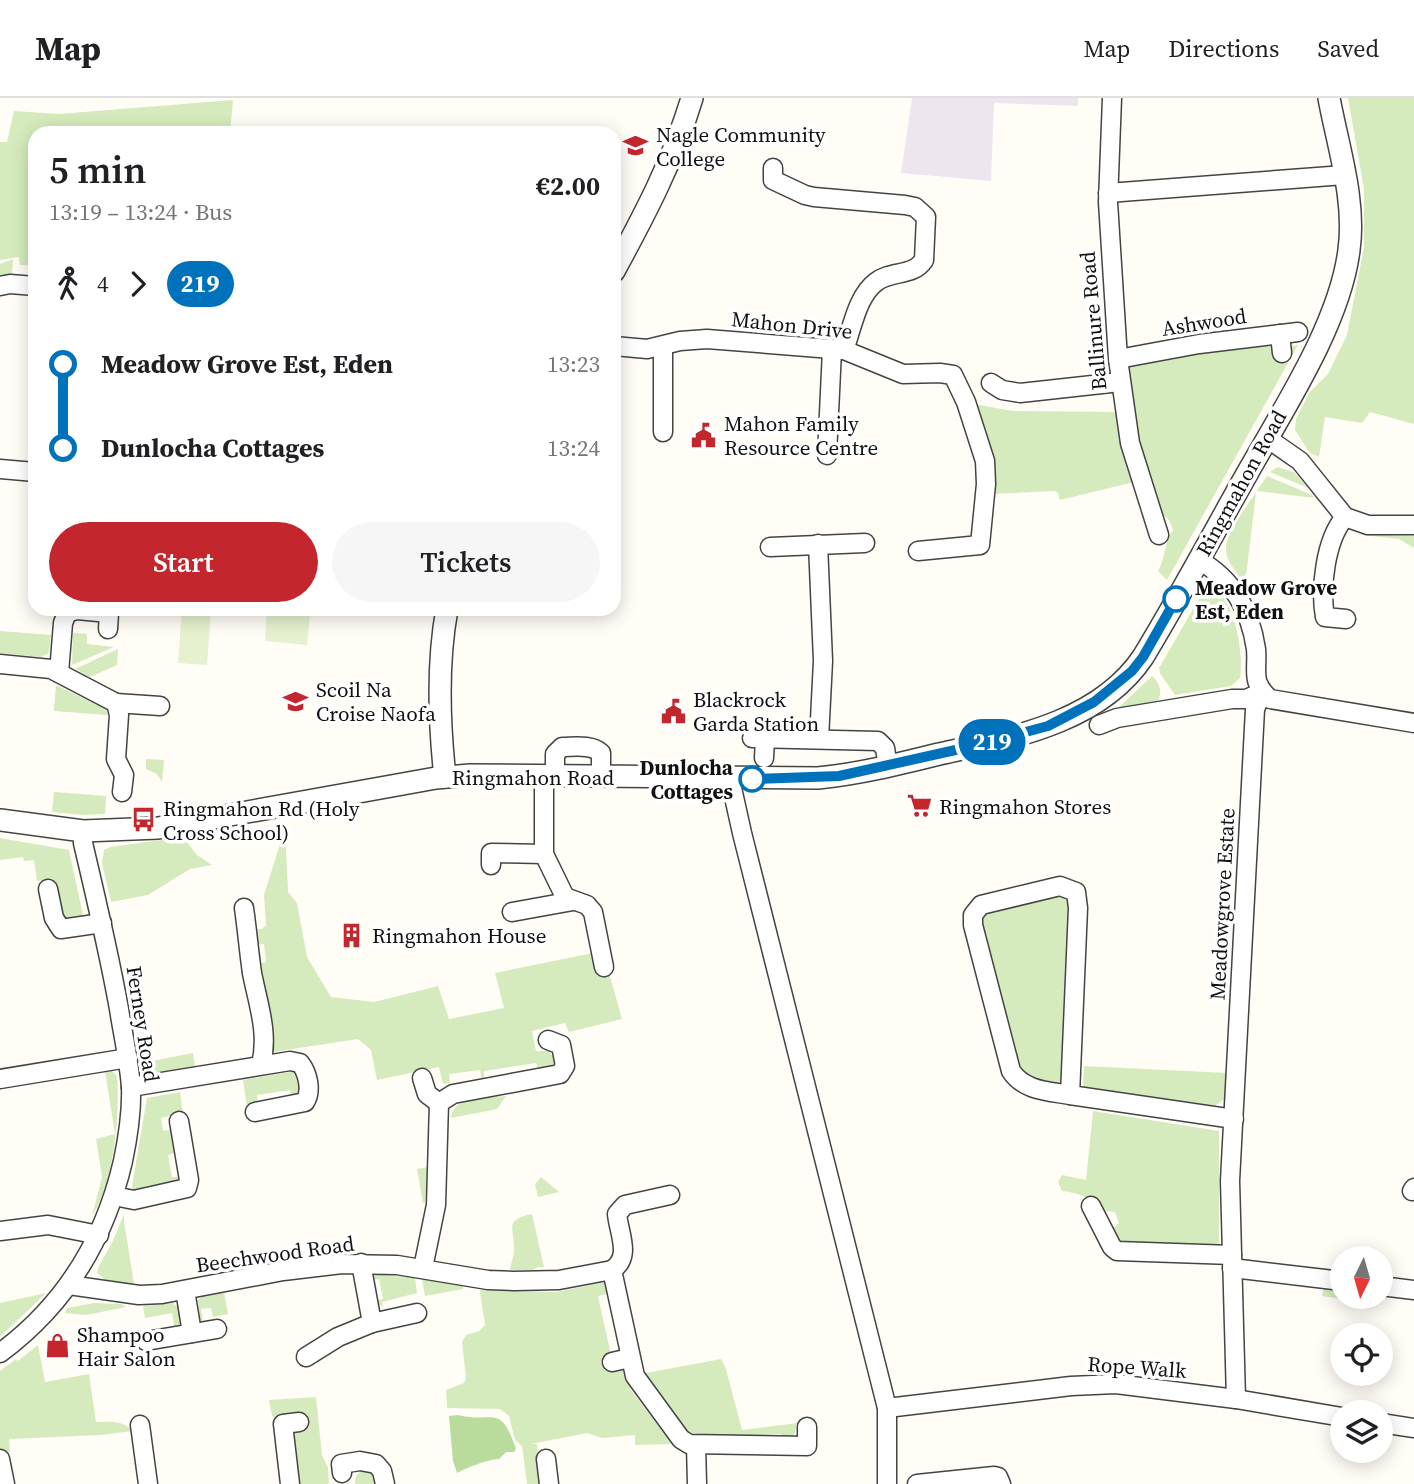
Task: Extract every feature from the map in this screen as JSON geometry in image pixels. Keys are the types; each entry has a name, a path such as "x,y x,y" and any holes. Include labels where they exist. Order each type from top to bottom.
{"street":[{"path":"621,258 655,196 680,138 692,98"},
{"name":"Ballinure Road","path":"1112,98 1108,193 1120,382 1130,443 1158,535"},
{"name":"Ringmahon Road","path":"0,820 83,831 131,830 180,825 445,777 490,774 818,778 888,766 1048,726 1094,702 1123,680 1138,664 1267,438 1325,328 1349,255 1350,233 1343,174 1329,98"},
{"path":"773,168 773,180 805,195 833,200 905,205 915,207 926,217 924,260 913,270 883,277 870,288 838,350 827,455"},
{"path":"1108,193 1343,174"},
{"path":"0,286 28,285"},
{"name":"Ashwood","path":"1118,359 1199,344 1289,333 1282,353"},
{"name":"Mahon Drive","path":"621,347 637,349 701,339 838,350 903,374 947,374 957,380 985,461 986,484 980,545"},
{"path":"663,346 663,432"},
{"path":"991,383 1002,390 1020,393 1120,382"},
{"path":"1267,438 1300,461 1345,517 1368,525 1414,526"},
{"path":"0,469 28,471"},
{"path":"1345,517 1333,539 1322,595 1325,617 1346,619"},
{"path":"770,547 865,543"},
{"path":"818,544 823,661 818,739"},
{"path":"926,545 980,545 997,554"},
{"path":"1199,560 1219,572 1232,586 1242,604 1251,627 1256,652 1256,678 1262,692 1270,699 1414,723"},
{"path":"59,673 66,616"},
{"path":"108,629 109,616"},
{"path":"445,777 441,721 442,641 446,616"},
{"path":"0,664 45,667 116,703 160,706"},
{"path":"1099,725 1117,718 1231,699 1246,699 1262,692"},
{"name":"Meadowgrove Estate","path":"1236,1399 1230,1199 1255,709 1262,692"},
{"path":"116,703 119,715 116,759 129,781"},
{"path":"764,758 758,738 878,741 885,748 888,766"},
{"path":"601,776 599,750 562,747 555,754 550,775 544,854 561,891 573,901 587,905 593,912 604,967"},
{"path":"730,779 741,833 887,1408 887,1484"},
{"name":"Ferney Road","path":"0,1353 34,1325 86,1261 114,1196 128,1131 131,1087 128,1058 102,923 83,843 83,831"},
{"path":"491,859 544,854"},
{"path":"1070,1095 1078,908 1076,892 1060,886 981,905 973,915 973,926 1011,1071 1025,1085 1070,1095 1234,1119"},
{"path":"48,889 54,918 61,929 102,923"},
{"path":"512,912 573,901"},
{"path":"244,908 264,1037 261,1065"},
{"path":"439,1103 453,1094 560,1074 565,1066 554,1042"},
{"path":"0,1079 128,1058"},
{"path":"131,1087 261,1065 290,1061 300,1063 306,1073 308,1098 302,1104 262,1111"},
{"path":"422,1078 427,1094 439,1103"},
{"path":"424,1268 436,1205 439,1103"},
{"path":"114,1196 134,1200 187,1188 189,1180 179,1121"},
{"path":"670,1195 625,1205 618,1211 624,1254 620,1264 612,1270 630,1358 638,1383 681,1439 696,1445 807,1446 807,1427"},
{"path":"1091,1206 1107,1221 1112,1247 1122,1252 1232,1262 1330,1279"},
{"path":"0,1231 48,1225 99,1236"},
{"path":"361,1263 372,1323"},
{"name":"Beechwood Road","path":"69,1285 139,1296 283,1271 361,1263 424,1268 514,1282 559,1280 612,1270"},
{"path":"1393,1287 1414,1290"},
{"path":"185,1290 192,1333"},
{"path":"306,1357 338,1337 372,1323 417,1313"},
{"path":"146,1341 217,1329"},
{"path":"612,1362 630,1358"},
{"name":"Rope Walk","path":"887,1408 1100,1384 1141,1386 1330,1415"},
{"path":"290,1484 283,1423 299,1422"},
{"path":"140,1423 148,1484"},
{"path":"1393,1425 1414,1428"},
{"path":"696,1445 697,1484"},
{"path":"0,1459 5,1484"},
{"path":"546,1459 549,1484"},
{"path":"342,1473 341,1464 360,1461 376,1464 382,1471 385,1484"},
{"path":"917,1484 994,1476 998,1477 1001,1484"}],"shaded area":[{"path":"912,98 1078,98 1078,106 994,103 991,181 901,173"}],"green space":[{"path":"1348,98 1414,98 1414,424 1370,412 1362,423 1325,417 1319,457 1310,453 1295,430 1296,419 1309,393 1328,374 1347,335 1364,247 1364,189"},
{"path":"233,100 231,126 28,126 28,266 20,265 19,257 0,260 0,142 7,142 14,111 59,114"},
{"path":"13,259 12,275 0,277 0,264"},
{"path":"1267,344 1274,349 1298,345 1167,580 1158,571 1173,530 1169,520 1158,510 1138,445 1128,367 1194,352"},
{"path":"973,404 1013,411 1118,412 1134,482 1060,500 1055,491 992,494"},
{"path":"1277,467 1294,472 1308,488 1270,472"},
{"path":"1267,476 1312,495 1314,498 1257,491"},
{"path":"1256,493 1245,585 1229,560 1226,545 1237,521"},
{"path":"1354,534 1414,536 1414,548 1399,539"},
{"path":"1210,588 1219,593 1232,613 1241,656 1240,678 1231,686 1175,695 1159,668 1204,590"},
{"path":"181,616 210,616 207,665 178,663"},
{"path":"267,616 310,616 307,645 265,641"},
{"path":"0,631 51,635 49,653 41,657 0,653"},
{"path":"73,633 87,634 87,644 114,647 72,665"},
{"path":"118,649 117,665 90,677 75,669"},
{"path":"1152,676 1160,687 1158,700 1116,710"},
{"path":"56,685 106,709 108,715 54,711"},
{"path":"146,759 164,760 162,782 157,774 146,769"},
{"path":"54,792 106,796 105,814 52,812"},
{"path":"285,828 288,892 297,903 307,957 331,997 374,1002 438,986 449,1019 504,1008 495,973 593,953 597,976 609,973 622,1019 569,1032 565,1023 532,1031 536,1051 548,1051 555,1058 550,1069 539,1071 536,1063 484,1071 484,1081 480,1070 449,1074 450,1083 443,1084 439,1067 377,1080 371,1050 358,1039 273,1052 257,964 266,962 264,944 254,945 254,930 262,929 266,925 264,895"},
{"path":"183,837 197,855 212,865 190,869 148,895 111,902 102,863 104,850"},
{"path":"0,838 69,850 84,920 61,920 52,879 37,881 34,860 24,861 23,857 0,860"},
{"path":"1053,893 1070,898 1062,1079 1058,1083 1047,1083 1019,1070 981,934 982,913"},
{"path":"193,1053 195,1067 148,1072 147,1062"},
{"path":"1084,1066 1228,1073 1227,1097 1213,1107 1087,1089 1083,1086"},
{"path":"105,1071 112,1071 117,1076 116,1129 106,1186 92,1216 102,1177 96,1139 115,1134"},
{"path":"296,1071 301,1081 300,1095 292,1100 290,1090 257,1095 258,1105 247,1108 243,1080"},
{"path":"180,1092 183,1113 161,1118 163,1131 173,1129 178,1152 168,1155 172,1177 179,1177 179,1181 133,1191 147,1098"},
{"path":"506,1096 497,1109 451,1118 453,1111 465,1101"},
{"path":"1093,1111 1219,1131 1219,1247 1118,1244 1112,1229 1119,1223 1115,1212 1102,1211 1084,1196 1062,1191 1058,1182 1062,1175 1086,1180"},
{"path":"428,1167 425,1202 423,1203 417,1169"},
{"path":"541,1177 559,1192 538,1197 535,1184"},
{"path":"124,1214 134,1284 107,1281 97,1273"},
{"path":"532,1214 544,1267 510,1270 514,1250 512,1225 517,1219"},
{"path":"376,1274 415,1278 417,1293 382,1302 383,1307 375,1301 383,1299 379,1279 373,1280"},
{"path":"422,1279 463,1286 463,1289 425,1296"},
{"path":"606,1282 611,1293 598,1296 611,1355 606,1356 609,1367 624,1367 631,1390 672,1444 635,1445 635,1435 602,1438 587,1433 531,1444 537,1444 541,1484 527,1484 522,1446 515,1440 509,1416 500,1409 447,1408 446,1390 464,1383 466,1378 462,1342 466,1335 479,1331 485,1325 480,1292 556,1292"},
{"path":"1324,1286 1330,1287 1330,1297 1322,1296"},
{"path":"224,1292 228,1314 213,1317 211,1308 201,1309 203,1321 200,1320 198,1300 203,1296"},
{"path":"46,1293 0,1337 0,1303"},
{"path":"94,1303 121,1304 126,1307 86,1315 65,1313 67,1308"},
{"path":"173,1303 178,1307 181,1325 174,1326 172,1313 145,1318 143,1306"},
{"path":"38,1345 45,1382 89,1374 96,1422 120,1423 132,1431 9,1439 10,1452 0,1453 0,1371"},
{"path":"721,1359 742,1430 797,1423 794,1436 781,1439 781,1434 718,1436 687,1431 664,1404 646,1373"},
{"path":"316,1397 322,1455 328,1467 329,1484 296,1484 277,1418 272,1416 269,1400"},
{"path":"449,1416 500,1420 516,1449 514,1452 506,1452 499,1459 489,1460 457,1473 453,1461"},
{"path":"362,1470 373,1471 377,1484 355,1484 356,1476"}],"bus line":[{"name":"219","path":"752,779 839,776 978,745 1048,726 1094,702 1123,680 1143,657 1176,599"}],"place":[{"name":"Nagle Community College","path":"636,146"},
{"name":"Mahon Family Resource Centre","path":"704,435"},
{"name":"Meadow Grove Est, Eden","path":"1176,599"},
{"name":"Scoil Na Croise Naofa","path":"296,701"},
{"name":"Blackrock Garda Station","path":"673,711"},
{"name":"Dunlocha Cottages","path":"752,779"},
{"name":"Ringmahon Stores","path":"919,806"},
{"name":"Ringmahon Rd (Holy Cross School)","path":"143,820"},
{"name":"Ringmahon House","path":"352,935"},
{"name":"Shampoo Hair Salon","path":"57,1346"}]}
